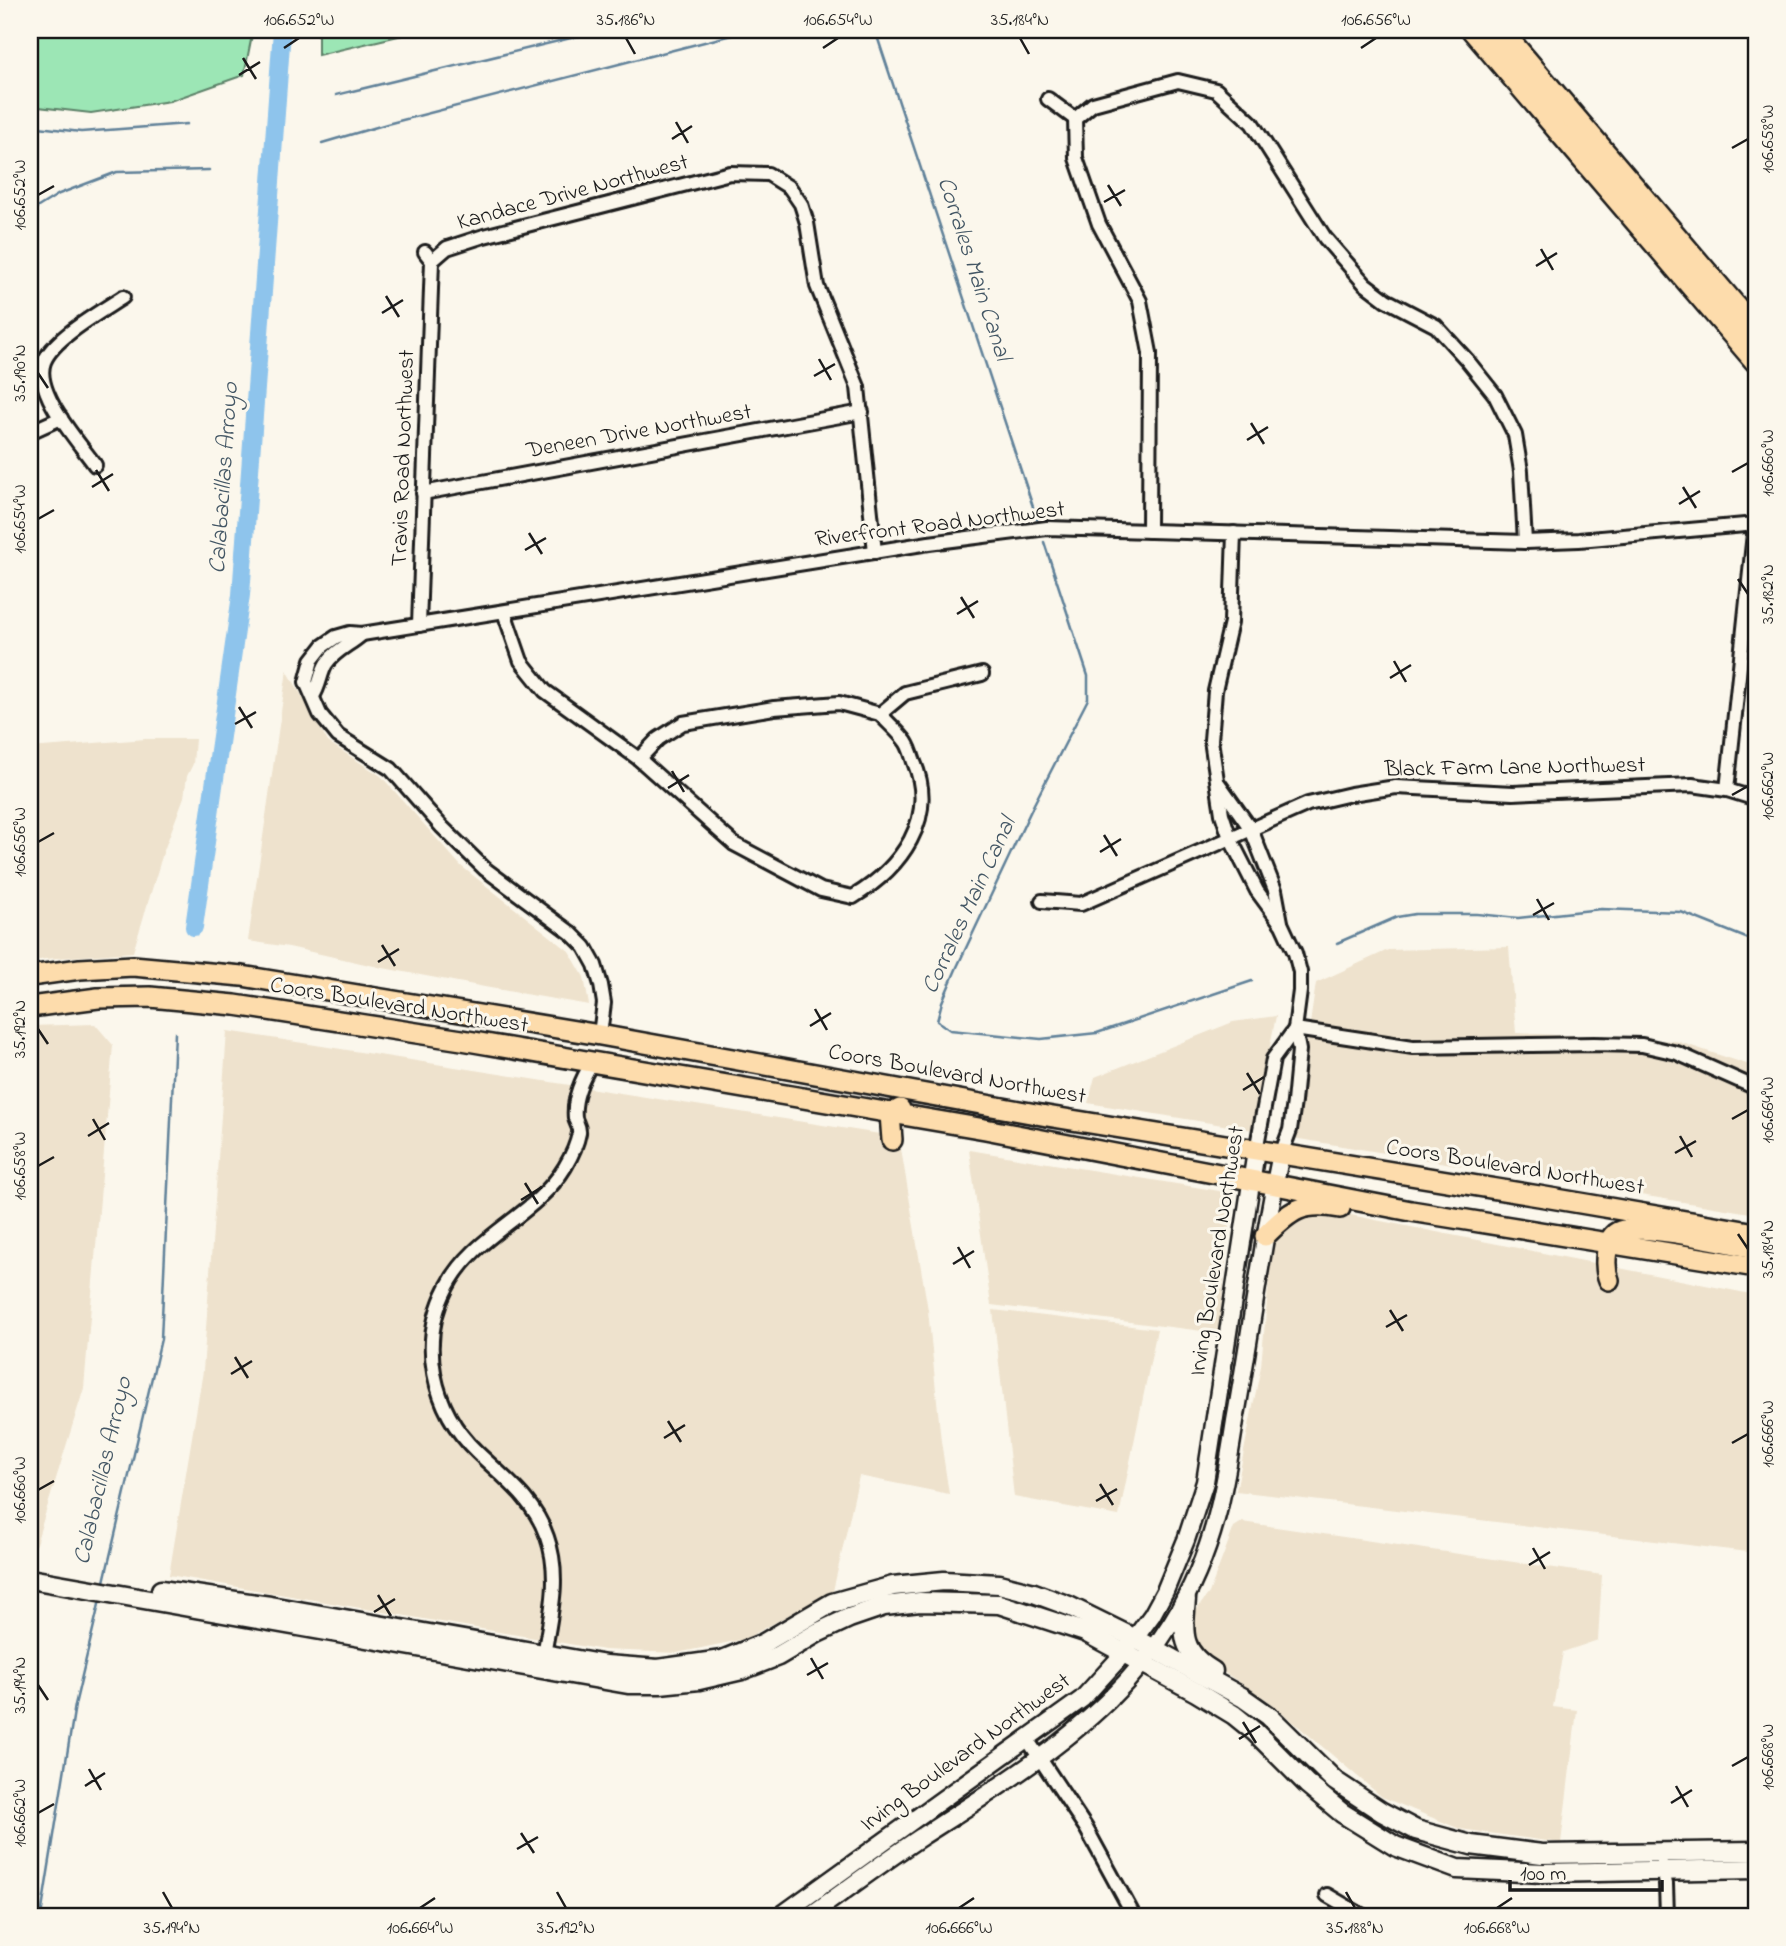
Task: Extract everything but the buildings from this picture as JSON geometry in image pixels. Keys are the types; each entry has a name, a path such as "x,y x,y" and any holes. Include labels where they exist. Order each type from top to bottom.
{"highway":[{"path":"1474,30 1756,360"},
{"path":"1499,30 1756,332"}],"main road":[{"name":"Coors Boulevard Northwest","path":"30,976 80,968 148,966 242,976 600,1035 1002,1108 1756,1233"},
{"name":"Coors Boulevard Northwest","path":"30,1007 98,998 150,997 235,1005 985,1129 1411,1211 1756,1267"},
{"path":"359,1024 400,1025 576,1053 587,1050 600,1035"},
{"path":"592,1063 603,1058 620,1059 754,1080 775,1067"},
{"path":"891,1140 890,1114 901,1109 964,1115 1002,1108"},
{"path":"1265,1236 1288,1213 1303,1207 1331,1206 1394,1219 1411,1211"},
{"path":"1609,1280 1606,1271 1609,1243 1618,1231 1629,1229 1661,1232 1756,1248"},
{"path":"34,1574 159,1595 254,1620 543,1661 658,1669 722,1660 764,1643 832,1603 893,1586 944,1581 988,1583 1034,1593 1069,1606 1136,1639 1252,1703 1284,1730 1335,1781 1382,1812 1416,1830 1471,1845 1542,1854 1756,1850"},
{"path":"1186,1598 1183,1632 1194,1656 1204,1666 1267,1705 1276,1714 1284,1730"},
{"path":"543,1661 628,1684 699,1680 741,1670 778,1656 817,1633 884,1606 920,1602 999,1604 1085,1633 1196,1692 1234,1715 1264,1739 1325,1800 1395,1846 1457,1869 1543,1873 1756,1869"}],"street":[{"path":"1075,119 1093,104 1178,81 1216,90 1252,123 1325,238 1364,284 1386,300 1436,326 1495,395 1515,435 1521,471 1525,542"},
{"path":"1048,99 1075,119"},
{"path":"1075,119 1076,158 1099,224 1140,301 1150,353 1149,531"},
{"name":"Kandace Drive Northwest","path":"429,256 484,236 730,173 768,174 790,188 801,204 807,223 817,286 858,387 875,552"},
{"name":"Travis Road Northwest","path":"419,625 429,256"},
{"path":"95,465 49,398 42,379 44,362 73,332 123,297"},
{"name":"Deneen Drive Northwest","path":"423,493 862,412"},
{"path":"30,432 61,418"},
{"path":"1727,790 1756,524"},
{"name":"Riverfront Road Northwest","path":"313,696 306,682 309,667 323,646 343,634 362,634 875,552 1047,528 1525,542 1579,540 1756,524"},
{"path":"1234,533 1231,622 1212,711 1211,740 1222,814 1230,838 1257,891 1282,925 1295,953 1300,972 1295,1029 1413,1047 1642,1045 1688,1057 1756,1088"},
{"path":"504,612 521,661 545,691 639,759 734,844 821,891 853,897 876,884 912,842 922,809 921,778 906,742 880,714 839,703 774,708 683,723 658,738 639,759"},
{"path":"362,634 339,649 327,662 313,696 320,714 338,736 391,769 463,849 506,886 571,933 585,947 595,965 601,985 604,1003 600,1035"},
{"path":"880,714 905,693 982,674"},
{"path":"1217,781 1251,829 1275,890 1282,925"},
{"name":"Black Farm Lane Northwest","path":"1042,901 1081,904 1308,804 1396,787 1513,793 1692,785 1727,790 1756,799"},
{"name":"Irving Boulevard Northwest","path":"780,1916 1082,1699 1136,1639 1164,1591 1186,1540 1205,1482 1256,1151 1273,1059 1295,1029"},
{"name":"Irving Boulevard Northwest","path":"809,1916 1039,1758 1102,1708 1155,1650 1186,1598 1208,1547 1222,1499 1274,1185 1290,1130 1299,1050 1295,1029"},
{"path":"543,1661 555,1576 546,1535 526,1498 477,1452 454,1425 436,1385 432,1341 438,1308 456,1272 475,1249 530,1208 549,1190 570,1158 580,1129 575,1114 579,1090 592,1063"},
{"path":"1027,1739 1096,1844 1134,1916"},
{"path":"1659,1853 1667,1884 1667,1916"},
{"path":"1327,1895 1363,1916"}],"shaded area":[{"path":"287,670 328,742 381,776 461,866 569,951 584,977 589,1005 248,941"},
{"path":"146,739 195,739 193,764 187,776 184,797 163,853 133,952 30,962 30,748"},
{"path":"1509,947 1516,1033 1676,1041 1756,1067 1756,1214 1293,1138 1316,983 1388,950"},
{"path":"1276,1016 1253,1130 1088,1103 1095,1077 1233,1022"},
{"path":"95,1024 113,1045 84,1388 30,1563 30,1026"},
{"path":"227,1031 899,1137 928,1310 949,1494 859,1476 833,1591 745,1639 677,1653 604,1650 169,1575 203,1371"},
{"path":"969,1150 1232,1193 1219,1333 991,1305"},
{"path":"1325,1210 1756,1295 1756,1553 1236,1491 1261,1366 1272,1247 1289,1218"},
{"path":"993,1310 1157,1329 1119,1516 1014,1497"},
{"path":"1242,1522 1602,1575 1598,1640 1563,1652 1553,1707 1577,1710 1561,1843 1460,1829 1382,1797 1267,1700 1174,1640 1209,1593 1234,1527"}],"green space":[{"path":"30,30 253,30 244,75 170,101 91,113 30,106"},
{"path":"318,30 424,30 318,55"}],"waterway":[{"name":"Calabacillas Arroyo","path":"194,927 241,595 282,30"},
{"path":"336,95 604,30"},
{"name":"Corrales Main Canal","path":"322,143 751,30"},
{"name":"Corrales Main Canal","path":"875,30 1037,519"},
{"path":"30,126 81,132 187,124"},
{"name":"Corrales Main Canal","path":"30,212 59,194 117,172 209,170"},
{"name":"Corrales Main Canal","path":"1044,542 1088,676 1088,699 1034,804 957,967 937,1021 950,1030 1041,1039 1097,1033 1252,981"},
{"name":"Corrales Main Canal","path":"1337,943 1397,917 1415,914 1477,914 1518,918 1601,909 1681,912 1756,942"},
{"name":"Calabacillas Arroyo","path":"103,1586 161,1339 175,1033"},
{"name":"Calabacillas Arroyo","path":"41,1916 75,1705 100,1600"}]}
